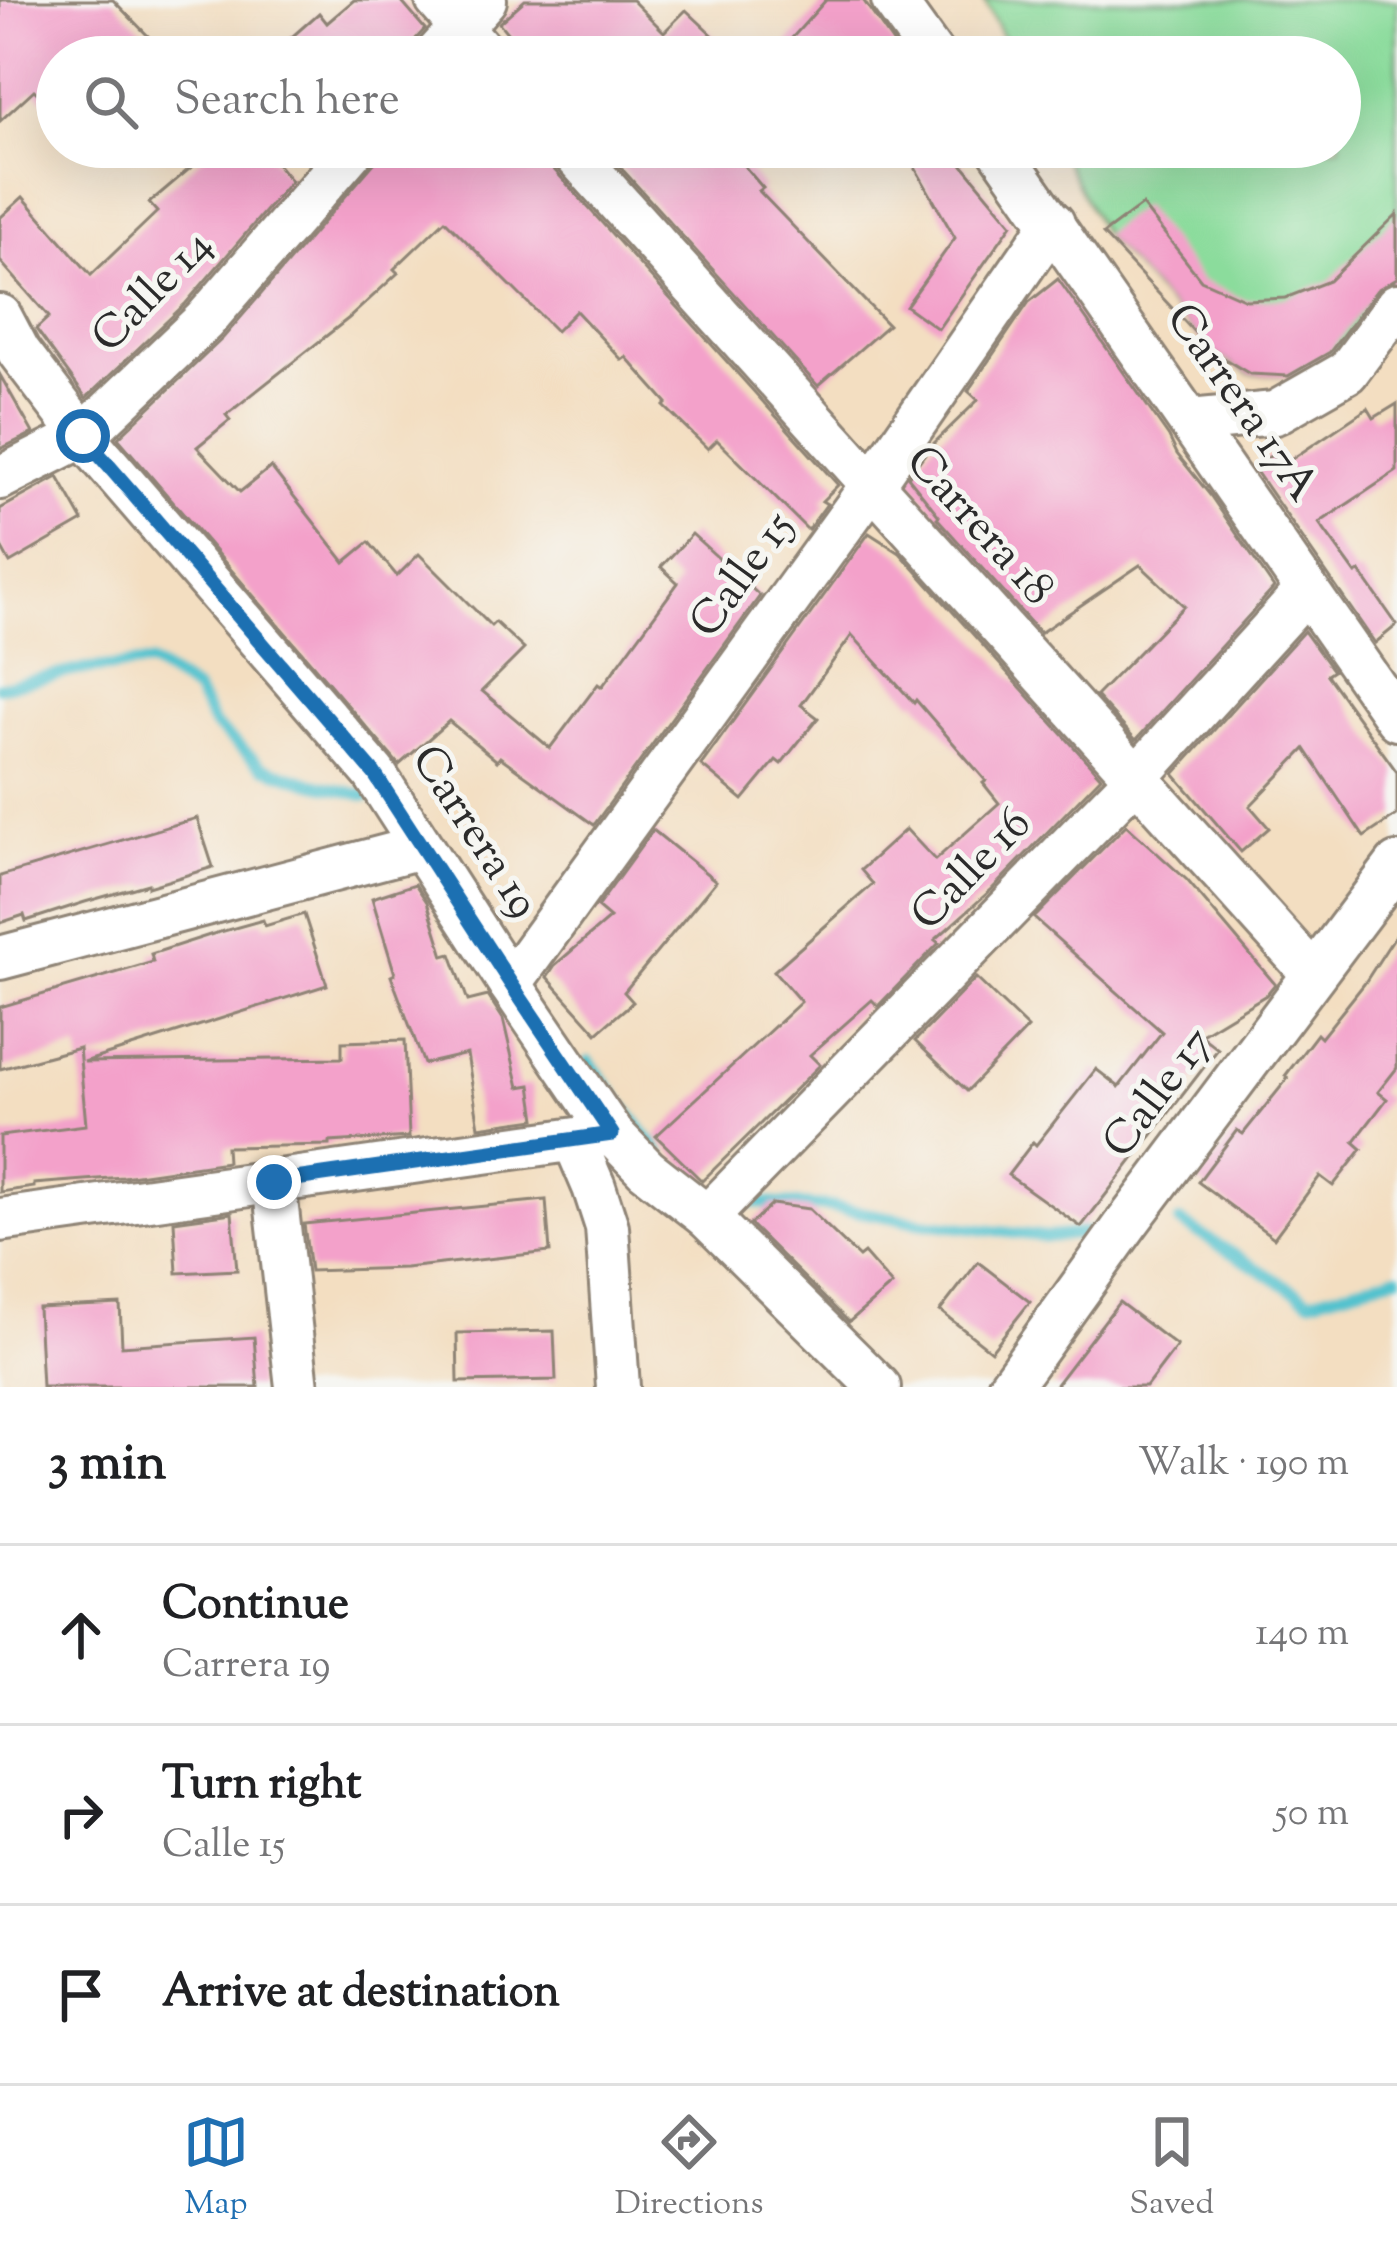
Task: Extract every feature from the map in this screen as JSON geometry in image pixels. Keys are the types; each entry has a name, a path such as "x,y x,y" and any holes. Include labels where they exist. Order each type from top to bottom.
{"street":[{"path":"893,0 919,36"},
{"name":"Calle 14","path":"0,478 83,436 204,321 338,168"},
{"name":"Carrera 18","path":"587,168 1313,974"},
{"name":"Carrera 17A","path":"1013,168 1397,719"},
{"name":"Calle 15","path":"511,984 872,485 1053,224"},
{"path":"1190,421 1275,413 1347,372 1397,305"},
{"name":"Carrera 19","path":"0,316 19,352 83,436 374,773 511,984 593,1137 646,1169 707,1217 879,1387"},
{"name":"Calle 16","path":"707,1217 1136,778 1306,591"},
{"path":"0,958 421,847"},
{"name":"Calle 17","path":"1009,1387 1126,1223 1397,864"},
{"path":"0,1220 593,1137 594,1187 607,1227 618,1387"},
{"path":"274,1182 297,1387"}],"green space":[{"path":"984,0 1397,0 1397,279 1336,353 1298,376 1250,374 1213,352 1103,234 1069,168 1361,168 1361,36 1002,36"}],"building":[{"path":"0,0 113,0 148,36 36,36 36,92 0,121"},
{"path":"354,0 400,0 425,29 418,36 293,36 319,13 327,23"},
{"path":"525,0 632,0 664,32 686,10 714,36 510,36 499,23"},
{"path":"826,0 863,0 888,36 794,36"},
{"path":"190,168 280,168 291,181 186,303 86,398 36,329 49,317 0,261 0,218 23,197 91,275 157,212 149,203"},
{"path":"370,168 553,168 838,485 822,501 827,504 808,530 717,440 708,449 664,406 667,403 626,357 622,360 576,311 556,331 445,220 349,318 226,415 230,420 197,447 240,492 271,467 345,562 369,542 397,576 419,554 491,626 495,622 524,649 482,691 550,748 598,684 602,687 678,583 661,567 692,534 760,596 594,825 500,757 497,761 449,721 399,765 118,438 223,338"},
{"path":"621,168 746,168 763,188 759,191 888,325 818,386"},
{"path":"915,168 965,168 1012,224 938,329 906,306 955,238"},
{"path":"1142,205 1201,280 1246,300 1285,298 1329,281 1397,214 1397,278 1377,290 1330,352 1288,376 1250,374 1213,352 1103,234"},
{"path":"1058,279 1274,588 1136,740 1096,696 1184,606 1140,565 1040,633 937,518 908,477 929,448 978,400 968,391 1029,302"},
{"path":"0,375 33,433 0,449"},
{"path":"1397,404 1397,471 1319,523 1397,625 1375,643 1253,467 1272,455 1280,467 1368,408 1374,418"},
{"path":"58,477 83,521 10,563 0,545 0,509"},
{"path":"869,533 900,553 1101,777 935,940 939,943 878,1006 872,1000 810,1055 820,1065 702,1181 656,1136 801,1002 774,971 873,884 861,870 906,829 935,860 999,803 983,783 986,781 916,700 914,703 852,635 801,705 818,718 781,764 776,760 743,800 701,765"},
{"path":"1304,631 1333,671 1327,675 1397,772 1397,815 1364,837 1305,749 1250,806 1269,828 1241,852 1174,774"},
{"path":"197,818 213,867 26,921 24,915 0,923 0,876"},
{"path":"1126,825 1187,880 1275,984 1266,995 1200,1035 1218,1049 1081,1227 1008,1175 1096,1069 1119,1087 1162,1032 1034,918"},
{"path":"653,830 716,881 624,992 633,1002 597,1033 547,977 610,918 597,907"},
{"path":"415,884 427,902 444,956 451,954 468,1001 488,996 503,1019 519,1087 531,1085 536,1119 479,1127 467,1054 424,1064 391,976 395,974 372,898"},
{"path":"304,914 327,985 84,1062 342,1058 342,1042 405,1040 409,1137 330,1145 226,1147 227,1162 0,1192 0,1136 86,1125 79,1048 0,1069 0,1007 153,962 151,954 213,934"},
{"path":"1397,933 1397,1068 1378,1092 1387,1099 1354,1142 1362,1149 1333,1186 1320,1176 1274,1238 1198,1182 1237,1130 1243,1134 1317,1034 1321,1038"},
{"path":"976,978 1028,1028 967,1091 915,1041"},
{"path":"546,1200 550,1252 405,1268 310,1271 304,1224"},
{"path":"772,1204 809,1209 859,1257 864,1253 892,1285 849,1322 750,1224"},
{"path":"232,1213 237,1270 177,1273 174,1221"},
{"path":"978,1262 1030,1302 991,1351 940,1311"},
{"path":"1119,1302 1177,1346 1146,1387 1054,1387"},
{"path":"120,1304 122,1346 254,1337 258,1387 42,1387 38,1308"},
{"path":"554,1331 556,1380 458,1382 457,1333"}],"waterway":[{"path":"0,687 79,670 150,663 196,691 214,725 263,767 366,796"},
{"path":"589,1061 660,1154"},
{"path":"749,1202 831,1207 1048,1237 1096,1232"},
{"path":"1180,1222 1310,1300 1397,1276"}],"route":[{"path":"83,436 374,773 612,1134 274,1182"}]}
